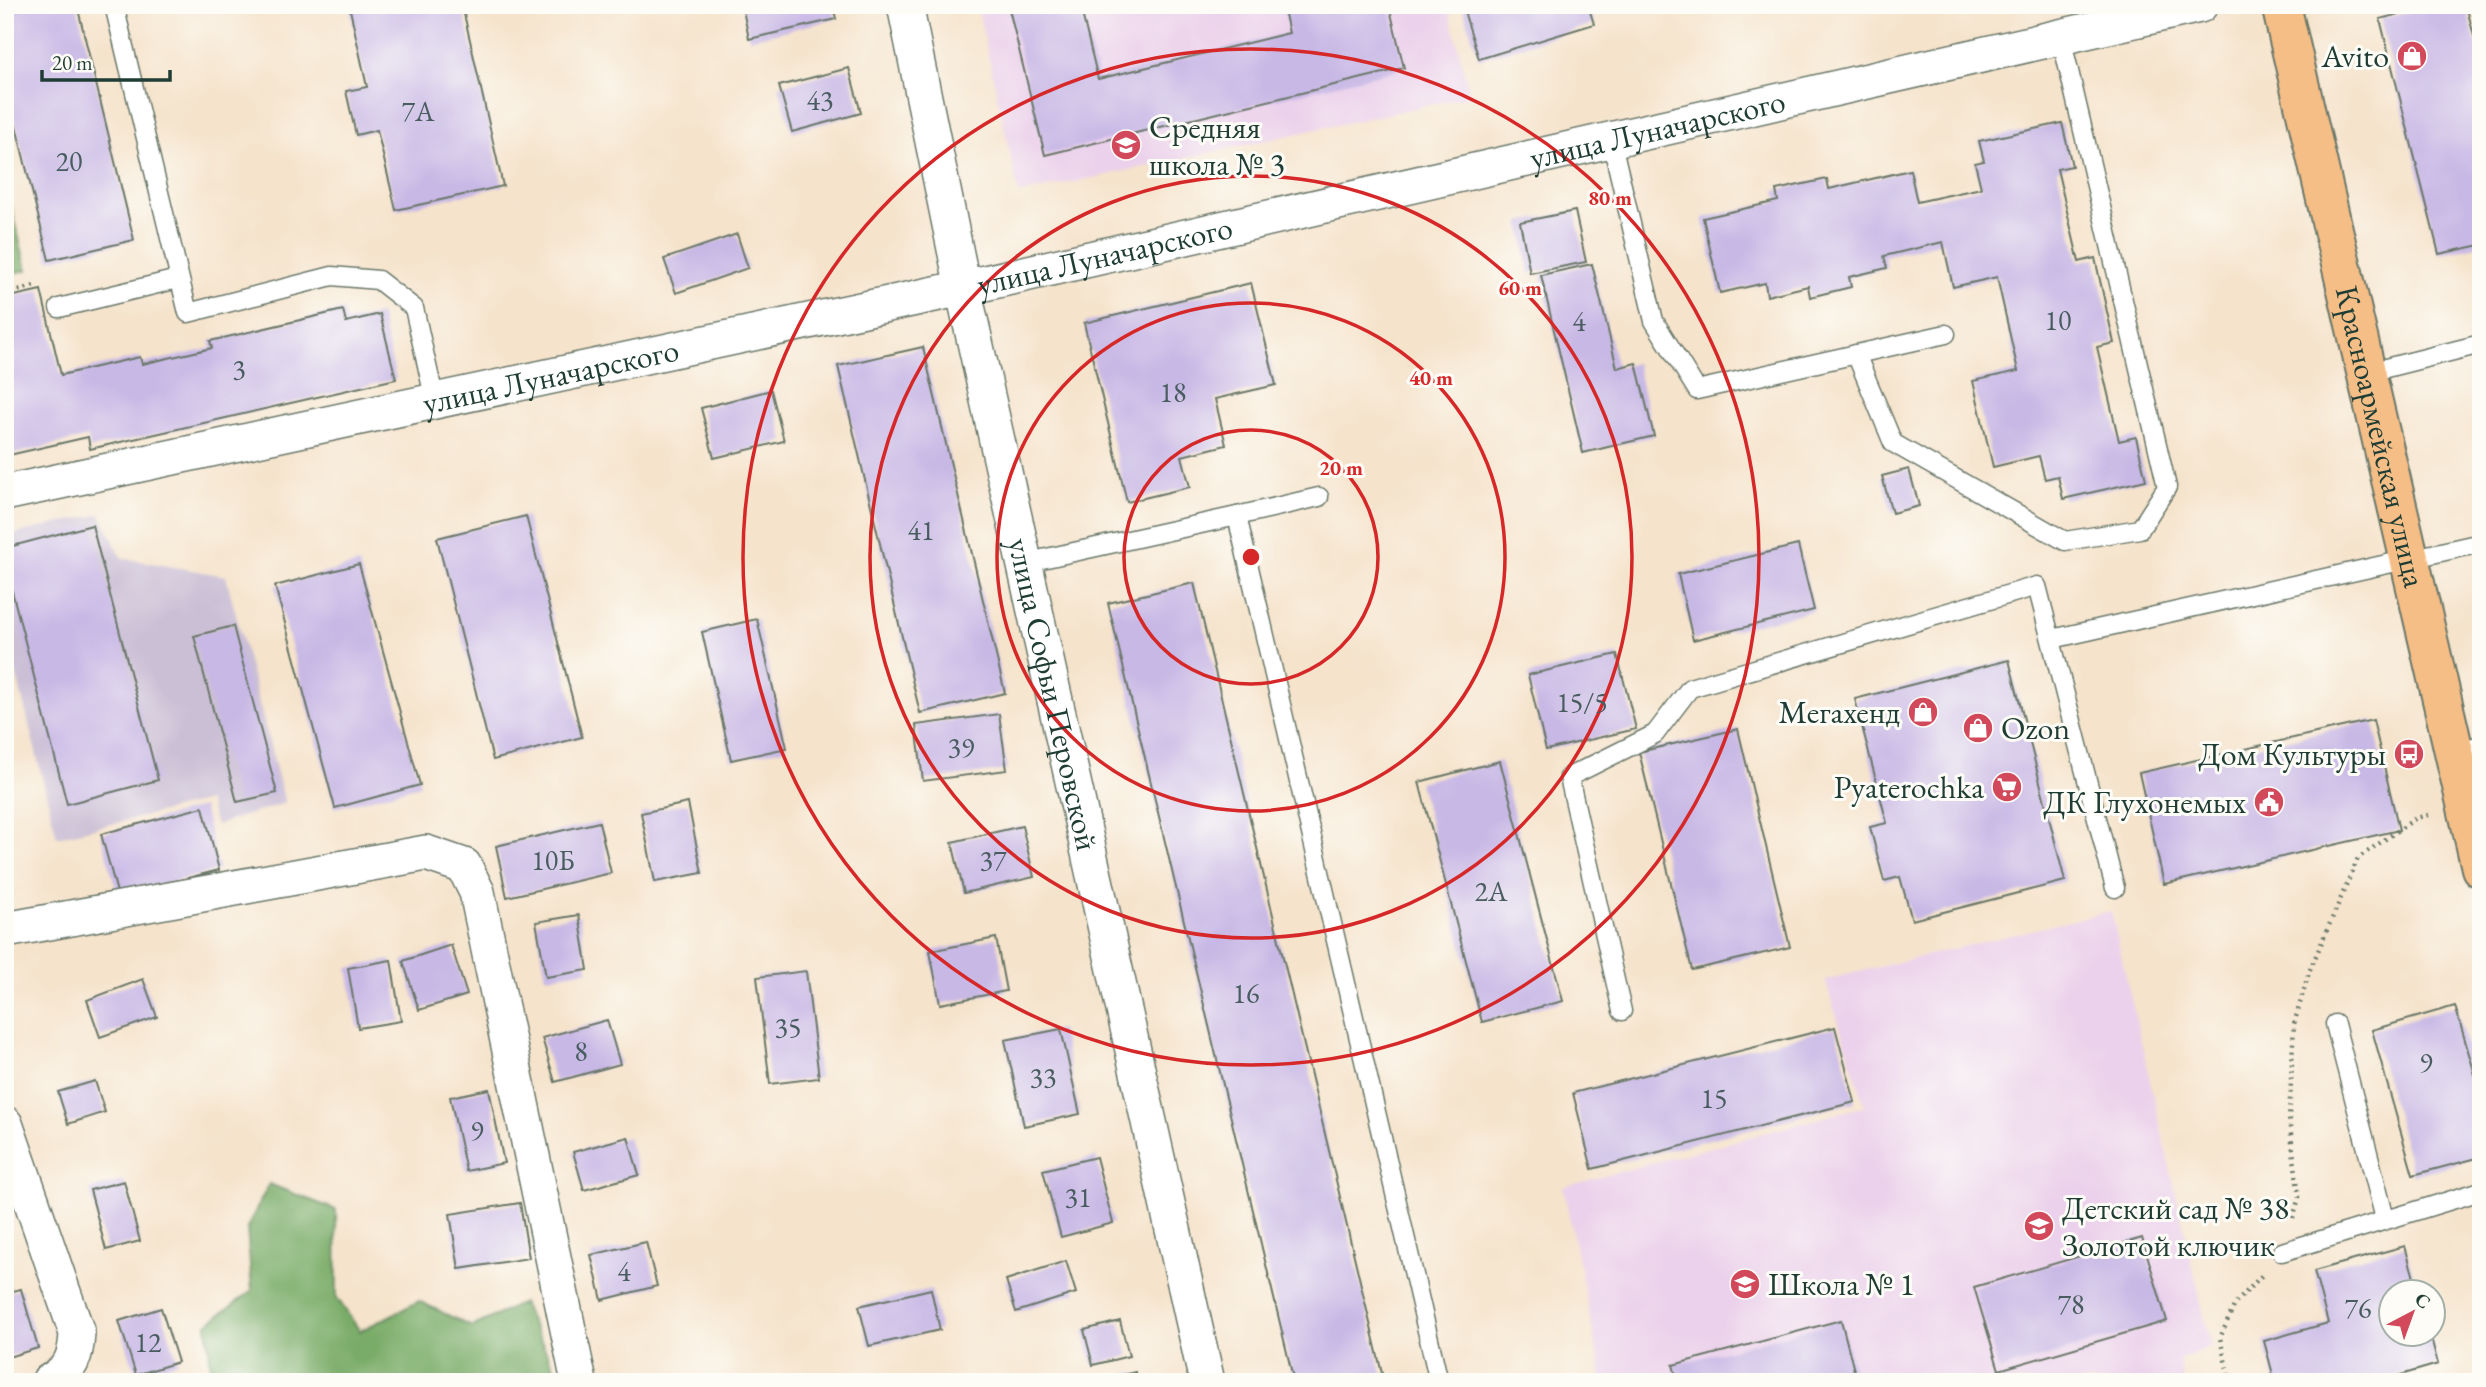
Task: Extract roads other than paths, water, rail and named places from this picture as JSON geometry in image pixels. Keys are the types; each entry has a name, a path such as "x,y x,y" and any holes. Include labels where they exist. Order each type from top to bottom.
{"main road":[{"name":"Красноармейская улица","path":"2281,5 2410,561 2468,757 2467,807 2481,868"}],"street":[{"name":"улица Софьи Перовской","path":"905,5 963,288 1207,1382"},
{"name":"улица Луначарского","path":"5,493 963,288 2200,5"},
{"path":"7,923 426,853 464,866 477,892 579,1382"},
{"path":"5,1124 77,1333 76,1353 65,1373 49,1382"}],"lane":[{"path":"114,5 188,313 332,276 378,280 414,308 435,401"},
{"path":"1856,354 1893,443 2066,541 2140,529 2167,487 2061,37"},
{"path":"1611,139 1654,321 1697,390 1946,334"},
{"path":"59,308 178,279"},
{"path":"2366,373 2481,344"},
{"path":"1024,563 1319,497"},
{"path":"1237,516 1439,1382"},
{"path":"2053,639 2481,543"},
{"path":"1622,1011 1569,777 1655,734 1690,688 2037,586 2053,639 2115,888"},
{"path":"2335,1024 2385,1219"},
{"path":"2282,1252 2481,1191"}],"place":[{"name":"Avito","path":"2412,56"},
{"name":"Средняя школа № 3","path":"1126,145"},
{"name":"Мегахенд","path":"1923,712"},
{"name":"Ozon","path":"1978,728"},
{"name":"Дом Культуры","path":"2409,754"},
{"name":"Pyaterochka","path":"2007,787"},
{"name":"ДК Глухонемых","path":"2269,802"},
{"name":"Детский сад № 38 Золотой ключик","path":"2039,1226"},
{"name":"Школа № 1","path":"1745,1284"}]}
